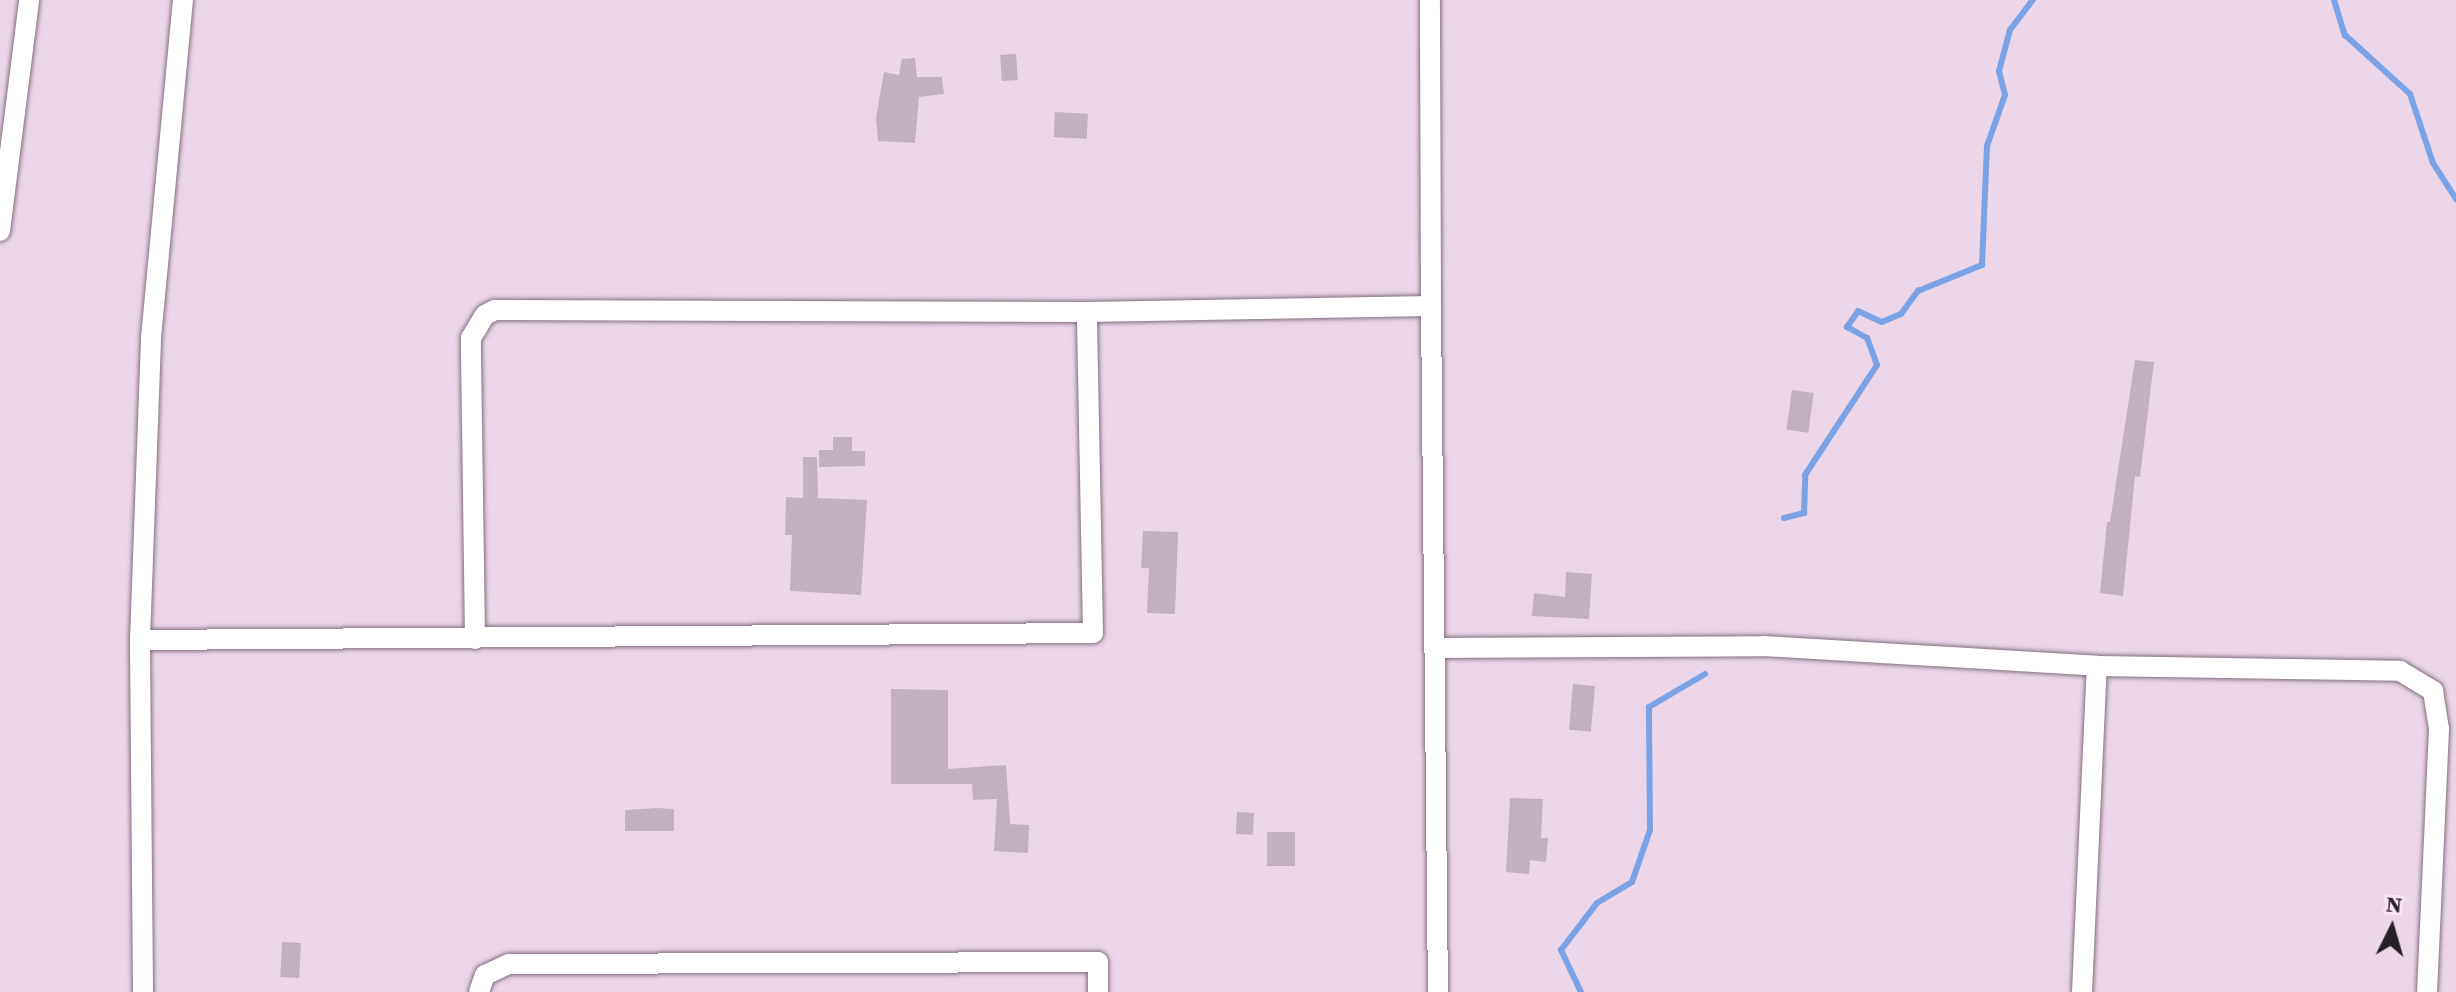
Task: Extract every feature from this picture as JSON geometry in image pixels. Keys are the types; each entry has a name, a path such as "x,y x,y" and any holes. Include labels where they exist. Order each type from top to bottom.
{"street":[{"path":"0,231 29,0"},
{"path":"143,992 140,640 151,338 183,0"},
{"path":"1430,0 1438,992"},
{"path":"475,639 471,338 476,325 495,310 1087,312 1431,306"},
{"path":"140,640 1093,633 1087,312"},
{"path":"1435,648 1764,646 2097,666 2400,671 2433,691 2439,729 2427,992"},
{"path":"2082,992 2097,666"},
{"path":"479,992 485,975 509,964 1098,962 1098,992"}],"building":[{"path":"1016,54 1018,80 1002,81 1000,55"},
{"path":"915,58 917,77 942,77 944,94 919,97 915,143 878,141 876,118 884,72 899,75 902,59"},
{"path":"1055,112 1088,114 1087,139 1054,137"},
{"path":"2135,360 2154,362 2140,477 2135,476 2123,596 2100,593 2107,522 2110,522"},
{"path":"1792,390 1814,393 1808,433 1786,430"},
{"path":"833,437 852,437 852,451 865,451 865,466 819,467 819,450 833,450"},
{"path":"803,457 817,457 818,498 867,500 861,595 790,591 792,535 785,535 786,497 803,498"},
{"path":"1143,531 1178,532 1175,614 1147,613 1149,568 1141,568"},
{"path":"1566,572 1592,574 1589,619 1532,616 1534,593 1565,597"},
{"path":"1573,684 1595,686 1591,732 1569,730"},
{"path":"891,689 948,690 948,769 1006,765 1010,824 1029,825 1028,853 994,851 997,799 973,800 972,784 891,784"},
{"path":"1510,798 1543,799 1541,838 1548,838 1546,862 1530,860 1529,874 1506,872"},
{"path":"674,809 674,831 625,831 625,810"},
{"path":"1237,812 1254,813 1253,835 1236,834"},
{"path":"1267,832 1295,832 1295,866 1267,866"},
{"path":"282,942 301,943 299,978 280,977"}],"waterway":[{"path":"1784,518 1804,513 1805,475 1877,365 1867,338 1847,327 1858,311 1882,322 1901,314 1918,291 1982,265 1987,146 2005,95 1999,71 2010,30 2033,0"},
{"path":"2334,0 2345,35 2410,94 2433,163 2456,199"},
{"path":"1581,992 1561,950 1597,903 1632,882 1650,830 1649,707 1705,674"}]}
